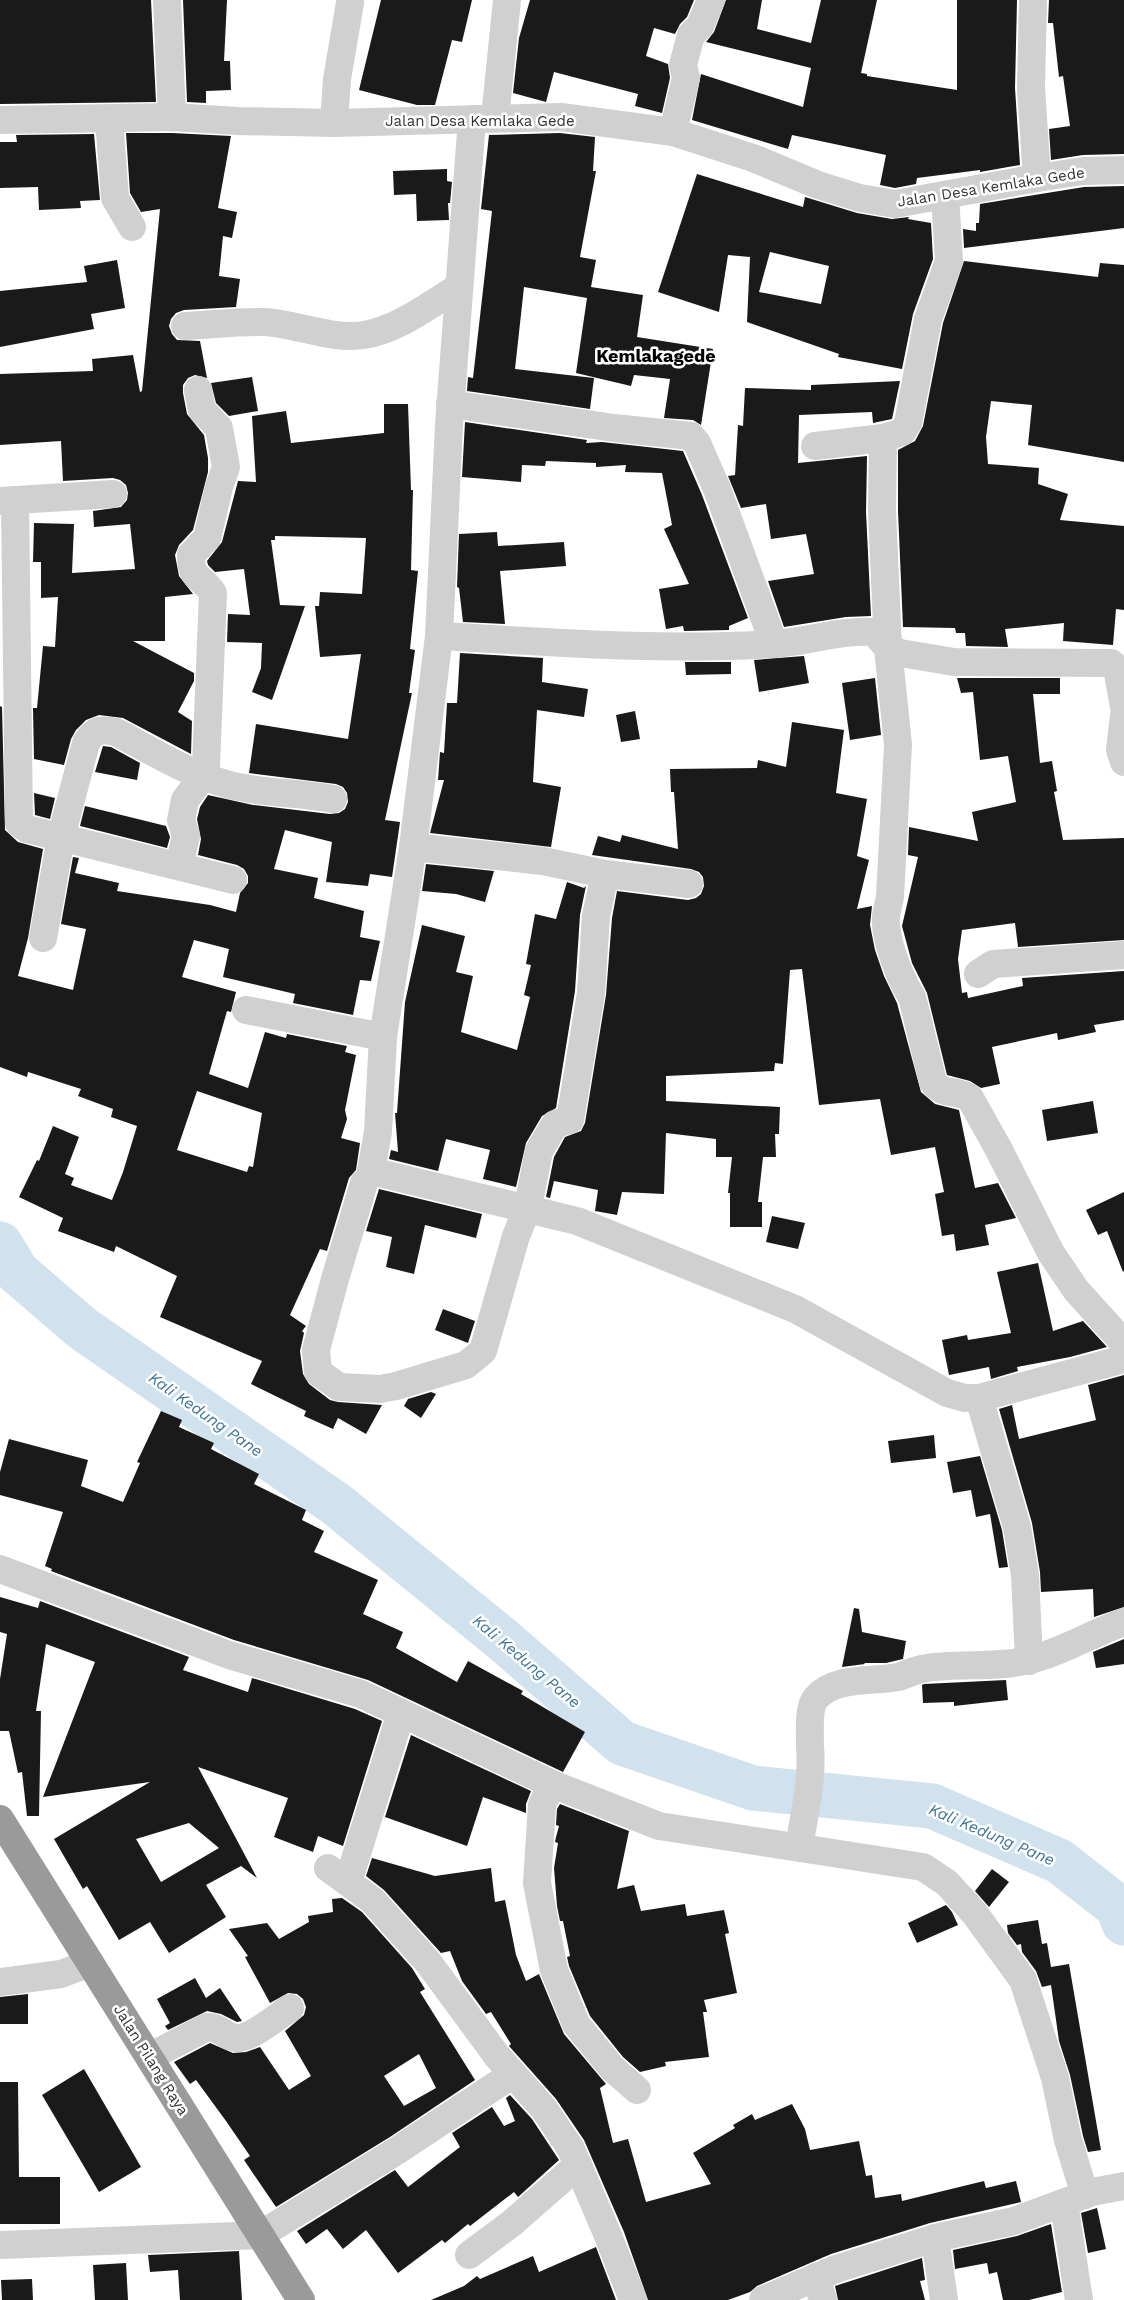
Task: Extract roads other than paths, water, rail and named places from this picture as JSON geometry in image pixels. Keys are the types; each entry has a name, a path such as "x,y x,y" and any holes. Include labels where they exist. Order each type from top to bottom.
{"highway":[{"name":"Jalan Pilang Raya","path":"0,1820 301,2300"}],"street":[{"path":"167,0 172,117"},
{"path":"507,0 483,119 459,287 450,404 439,636 413,847 382,1037 378,1132 370,1171 528,1207 577,1221 795,1310 947,1393 965,1398 979,1398 1124,1359"},
{"path":"672,132 686,78 683,65 691,35 700,26 711,0"},
{"path":"1034,0 1031,88 1037,178"},
{"path":"334,123 337,79 350,3"},
{"name":"Jalan Desa Kemlaka Gede","path":"0,120 172,117 238,121 334,123 561,117 672,132 753,158 818,185 860,198 895,204 1084,171 1124,170"},
{"path":"109,118 115,198 132,227"},
{"path":"815,446 883,438 902,432 908,423 928,319 949,262 945,195"},
{"path":"185,326 266,322 313,332 350,336 364,335 404,321 459,287"},
{"path":"179,866 186,836 181,820 185,800 203,776 207,757 213,593 208,586 196,578 191,566 191,554 207,538 226,467 218,428 202,410 198,390"},
{"path":"450,404 614,428 691,436 717,489 774,644"},
{"path":"883,438 882,511 888,648 898,745 890,896 886,917 888,934 905,986 912,997 933,1082 936,1087 943,1091 965,1094 970,1098 998,1148 1051,1253 1076,1290 1124,1343"},
{"path":"113,494 8,501 19,816 22,827 233,880"},
{"path":"439,636 638,646 774,644 855,631 874,632 888,648 900,653 954,662 1112,663 1117,668 1124,707"},
{"path":"1124,716 1120,750 1124,762"},
{"path":"43,938 62,837 86,743 91,734 102,729 116,732 203,776 230,785 333,799"},
{"path":"413,847 543,861 605,874 689,884"},
{"path":"364,1183 334,1279 316,1350 318,1372 339,1387 380,1389 466,1365 483,1352 516,1236 528,1207 538,1151 555,1124 570,1120 591,993 596,916 605,874"},
{"path":"978,974 993,964 1124,956"},
{"path":"246,1010 382,1037"},
{"path":"979,1398 1018,1527 1025,1575 1029,1660"},
{"path":"0,1569 229,1655 361,1694 552,1784 659,1826 923,1866 947,1883 975,1914 1023,1980 1055,2078 1068,2140 1074,2199 1079,2300"},
{"path":"799,1848 811,1752 809,1726 814,1699 828,1689 853,1682 898,1676 926,1668 1029,1660 1083,1641 1103,1629 1124,1622"},
{"path":"401,1713 338,1875 372,1900 428,1962 497,2056 544,2108 571,2149 633,2300"},
{"path":"552,1784 542,1805 537,1883 554,1970 576,2024 612,2068 637,2090"},
{"path":"0,1982 61,1974 90,1963"},
{"path":"149,2057 207,2027 218,2028 236,2038 246,2037 290,2008"},
{"path":"0,2245 260,2235 398,2150 513,2074"},
{"path":"469,2255 512,2223 578,2165"},
{"path":"764,2300 820,2289 935,2238 1014,2221 1074,2199 1118,2187"},
{"path":"935,2238 944,2300"}],"waterway":[{"name":"Kali Kedung Pane","path":"0,1244 17,1272 82,1328 336,1504 502,1639 622,1743 753,1788 932,1806 1059,1861 1118,1907 1124,1923"}],"district":[{"name":"Kemlakagede","path":"656,356"}]}
